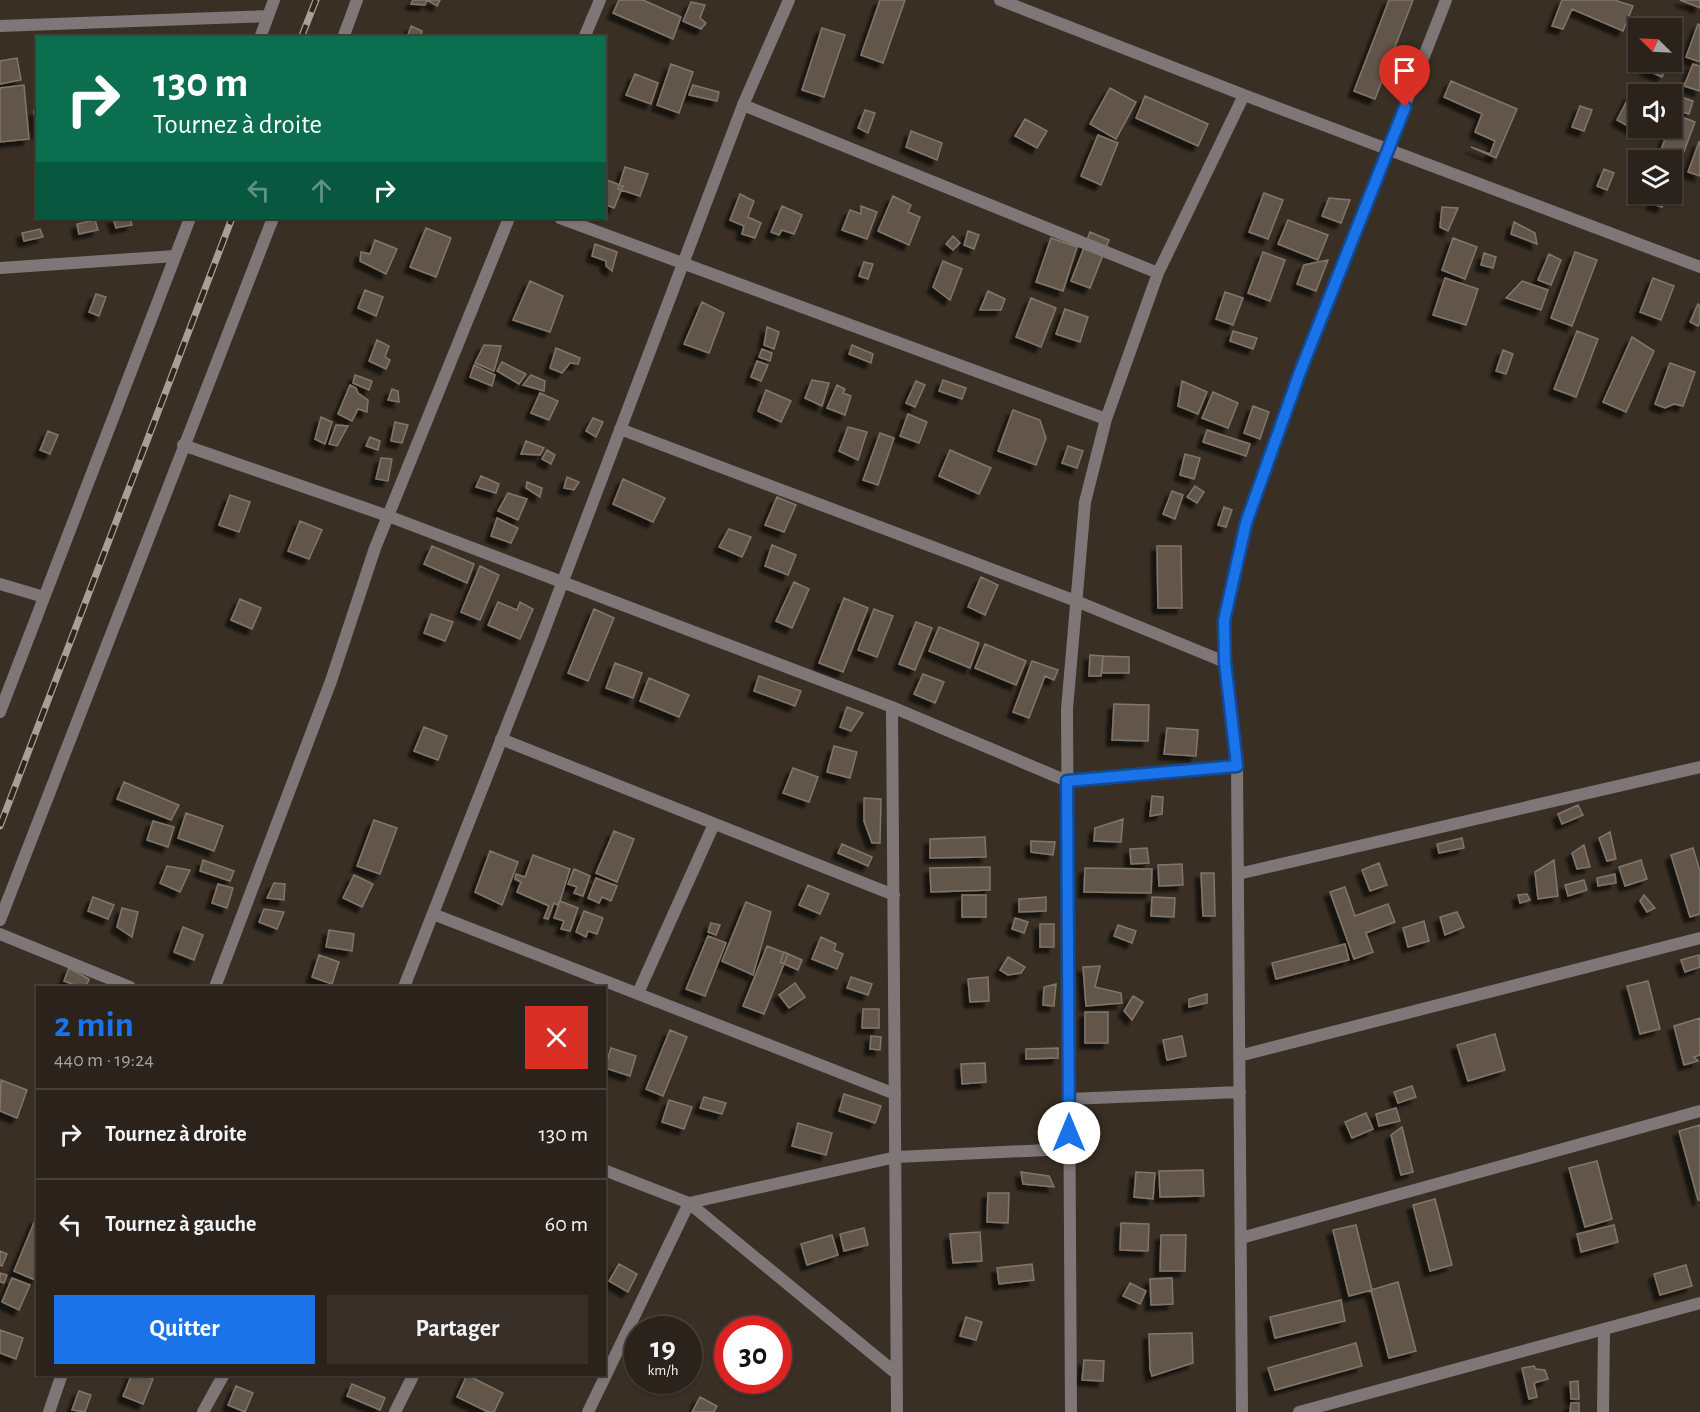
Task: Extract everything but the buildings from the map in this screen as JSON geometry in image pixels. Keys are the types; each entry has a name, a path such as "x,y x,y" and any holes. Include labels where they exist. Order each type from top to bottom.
{"street":[{"path":"261,36 274,0"},
{"path":"344,36 357,0"},
{"path":"585,36 600,0"},
{"path":"404,986 562,583 743,105 789,0"},
{"path":"1000,0 1700,267"},
{"path":"1242,1412 1237,766 1225,662 1224,621 1246,523 1300,372 1446,0"},
{"path":"0,26 268,15"},
{"path":"1071,1412 1067,709 1084,502 1106,419 1158,273 1245,95"},
{"path":"743,105 1158,273"},
{"path":"0,712 190,219"},
{"path":"0,920 273,219"},
{"path":"215,986 331,681 375,548 508,219"},
{"path":"563,219 1106,419"},
{"path":"0,268 175,256"},
{"path":"620,429 1076,601 1225,662"},
{"path":"183,445 388,516 892,707 1067,781 1237,766"},
{"path":"0,584 44,597"},
{"path":"892,707 897,1412"},
{"path":"501,739 894,896"},
{"path":"1238,874 1700,767"},
{"path":"638,993 714,824"},
{"path":"433,914 594,982 638,993 895,1094"},
{"path":"0,934 128,986"},
{"path":"1239,1056 1700,938"},
{"path":"1069,1100 1240,1092"},
{"path":"1241,1238 1700,1111"},
{"path":"689,1203 896,1156 1069,1149"},
{"path":"606,1171 689,1203 897,1374"},
{"path":"606,1375 689,1203"},
{"path":"1299,1412 1700,1303"},
{"path":"1603,1412 1604,1329"},
{"path":"49,1412 61,1376"},
{"path":"203,1412 223,1376"},
{"path":"395,1412 411,1376"},
{"path":"588,1412 605,1376"}],"railway":[{"path":"302,36 316,0"},
{"path":"0,826 232,219"}],"route":[{"path":"1069,1133 1067,781 1237,766 1225,662 1224,621 1246,523 1300,372 1405,107"}]}
